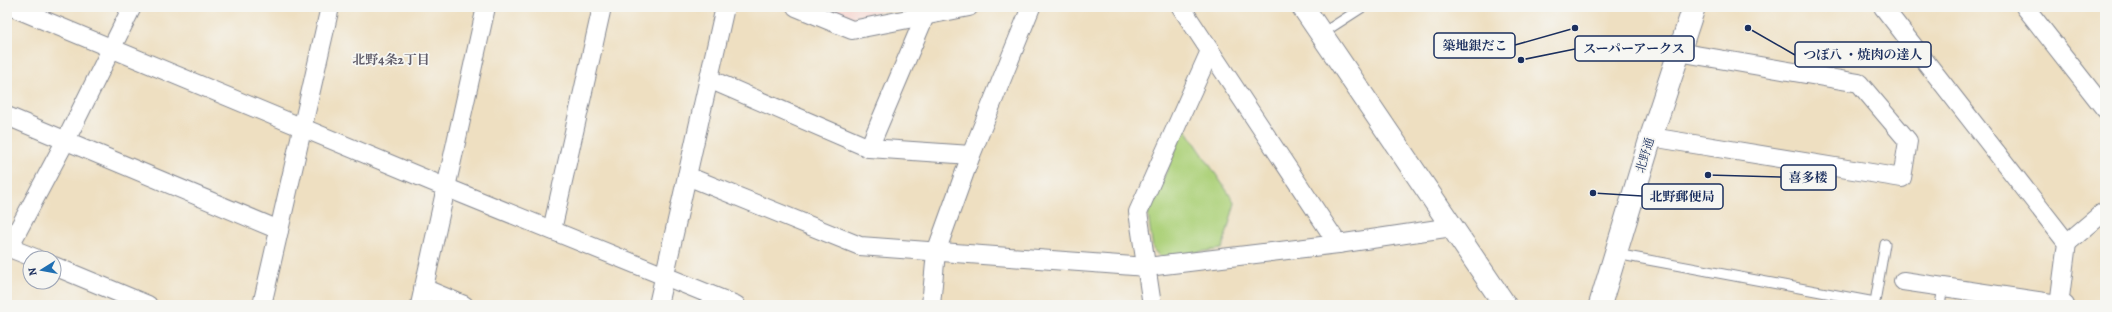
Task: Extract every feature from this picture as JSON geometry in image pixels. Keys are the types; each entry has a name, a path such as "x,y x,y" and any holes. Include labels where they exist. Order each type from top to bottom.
{"street":[{"path":"12,7 445,187 736,305"},
{"path":"22,253 8,247 66,140 113,49 132,7"},
{"path":"262,305 330,7"},
{"path":"464,305 421,297 486,7"},
{"path":"552,230 602,7"},
{"path":"658,305 666,276 725,7"},
{"path":"796,7 852,30 969,7"},
{"path":"930,305 936,252 971,155 1031,7"},
{"path":"1181,7 1338,244"},
{"path":"1303,7 1505,305"},
{"name":"北野通","path":"1600,305 1651,137 1694,7"},
{"path":"1884,7 2067,243 2061,305 1903,281"},
{"path":"2025,7 2105,109"},
{"path":"869,148 925,16"},
{"path":"1152,305 1138,212 1210,51"},
{"path":"1651,137 1902,178 1908,141 1859,83 1678,52"},
{"path":"709,79 869,148 971,155"},
{"path":"7,116 279,230"},
{"path":"687,176 860,246 1147,267 1338,244 1452,227"},
{"path":"2067,243 2105,212"},
{"path":"62,269 148,305"}],"lane":[{"path":"1321,34 1363,7"},
{"path":"1616,254 1875,302 1885,244"},
{"path":"1940,305 1943,287"}],"shaded area":[{"path":"830,7 903,7 852,17"}],"green space":[{"path":"1185,128 1235,203 1222,249 1160,257 1153,249 1148,214"}],"place":[{"name":"築地銀だこ","path":"1575,28"},
{"name":"つぼ八 ・焼肉の達人","path":"1748,28"},
{"name":"スーパーアークス","path":"1521,60"},
{"name":"喜多楼","path":"1708,175"},
{"name":"北野郵便局","path":"1593,193"}],"district":[{"name":"北野4条2丁目","path":"391,59"}]}
